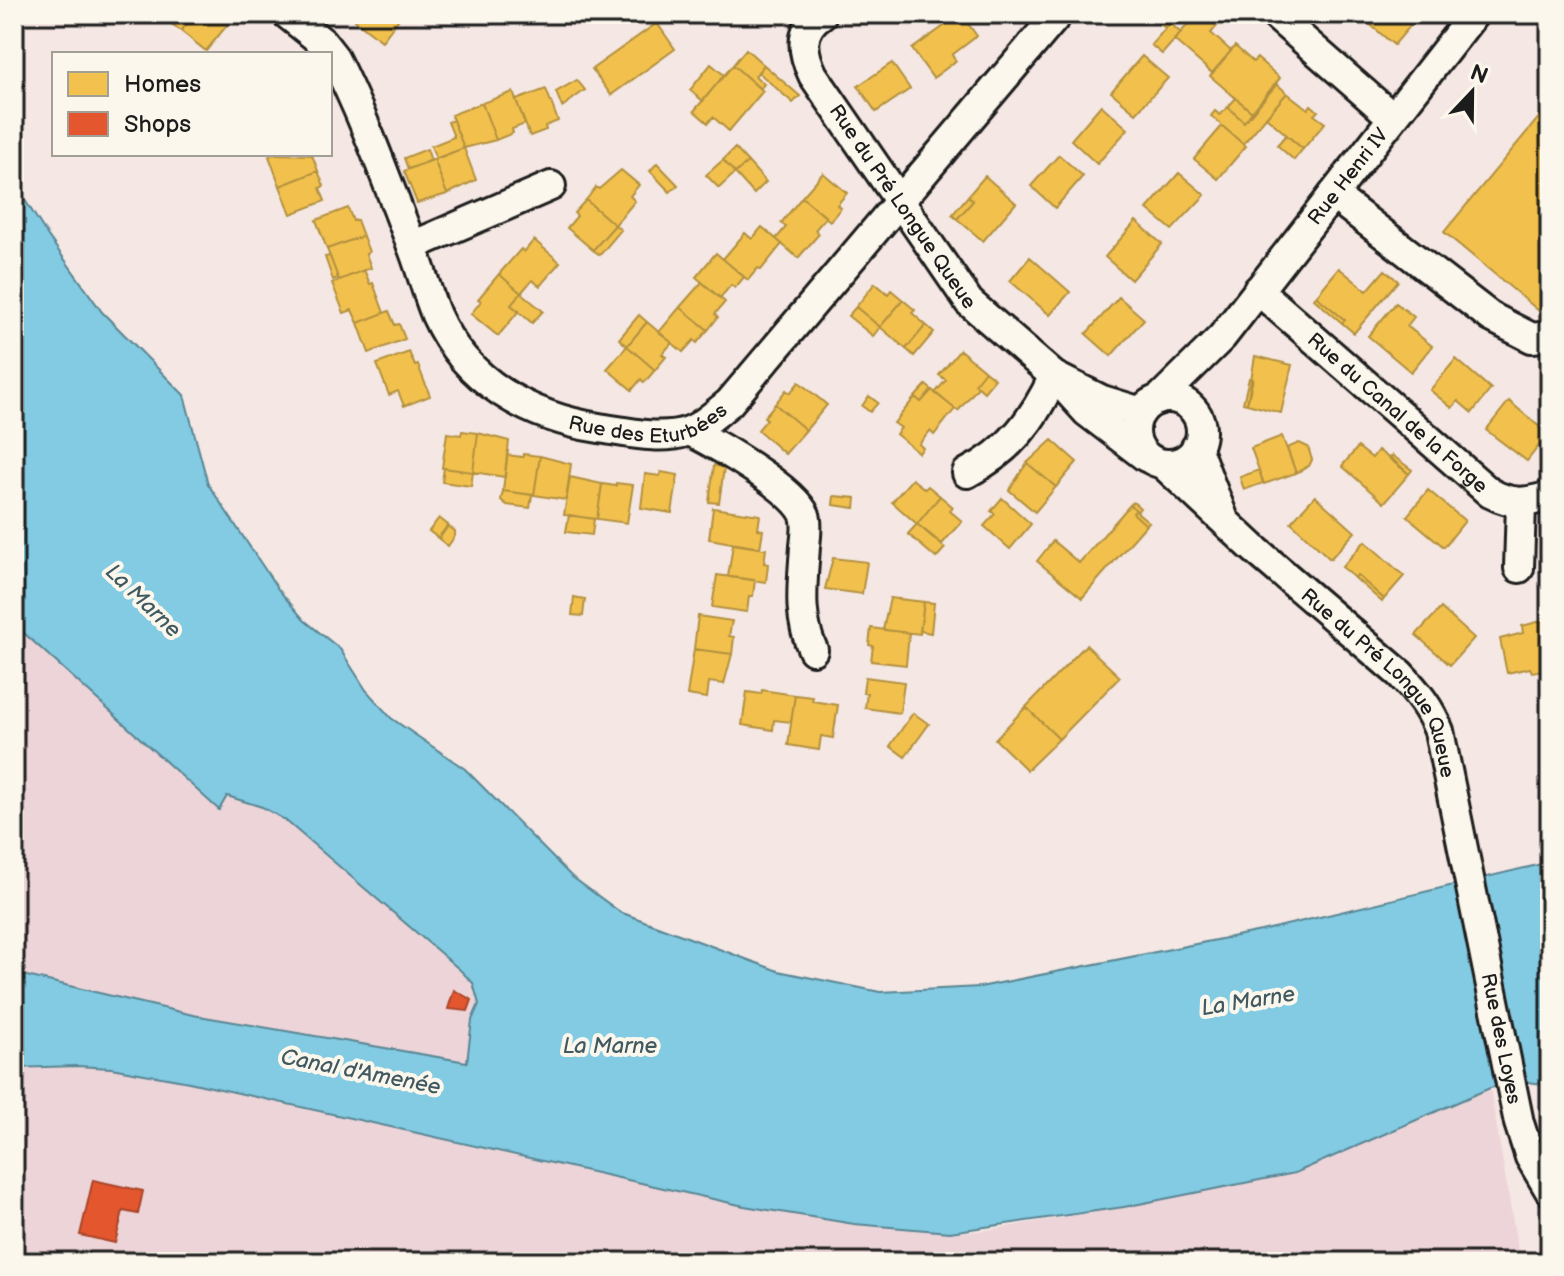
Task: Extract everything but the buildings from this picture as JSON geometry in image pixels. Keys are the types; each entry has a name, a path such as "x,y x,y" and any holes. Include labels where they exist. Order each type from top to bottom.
{"street":[{"name":"Rue du Pré Longue Queue","path":"822,14 806,30 803,46 813,75 969,302 1054,376 1087,412 1155,460 1418,692 1431,711 1439,731 1469,879"},
{"name":"Rue des Eturbées","path":"332,58 412,246 437,316 471,368 523,406 549,417 663,436 690,431 729,403 1058,14"},
{"path":"1274,14 1392,117"},
{"name":"Rue Henri IV","path":"1150,406 1222,337 1474,14"},
{"name":"Rue des Eturbées","path":"301,18 329,52"},
{"path":"412,246 551,186"},
{"path":"1333,195 1491,317 1532,338 1550,336"},
{"name":"Rue du Canal de la Forge","path":"1258,290 1490,493 1506,502 1521,504"},
{"name":"Rue Henri IV","path":"1195,413 1202,384 1222,337"},
{"name":"Rue du Pré Longue Queue","path":"1054,376 1102,400 1150,406"},
{"path":"967,473 991,461 1009,445 1043,400 1054,376"},
{"path":"1180,400 1195,413 1201,428 1196,447 1186,459 1155,460 1139,446 1135,427 1150,406 1180,400"},
{"path":"690,431 732,453 779,488 805,515 807,531 801,607 805,633 813,650"},
{"name":"Rue du Pré Longue Queue","path":"1196,447 1225,522"},
{"path":"1519,568 1521,504 1550,496"},
{"name":"Rue des Loyes","path":"1469,879 1512,1087 1530,1157 1550,1191"}],"shaded area":[{"path":"14,624 219,809 226,795 262,807 285,820 473,983 479,1004 472,1020 458,1143 744,1206 854,1225 950,1232 982,1231 1295,1173 1490,1088 1520,1262 14,1262"}],"water":[{"name":"La Marne","path":"14,183 102,312 184,395 208,484 278,589 304,620 340,649 366,690 391,718 465,769 571,876 620,912 778,971 880,992 980,987 1261,931 1550,862 1550,1085 1521,1081 1490,1088 1295,1173 1124,1207 950,1232 854,1224 744,1206 189,1082 111,1068 14,1068 14,973 193,1015 467,1062 472,1020 479,1004 473,983 460,970 285,820 262,807 227,796 219,810 14,624"}],"water label":[{"name":"Canal d'Amenée","path":"361,1071"}]}
